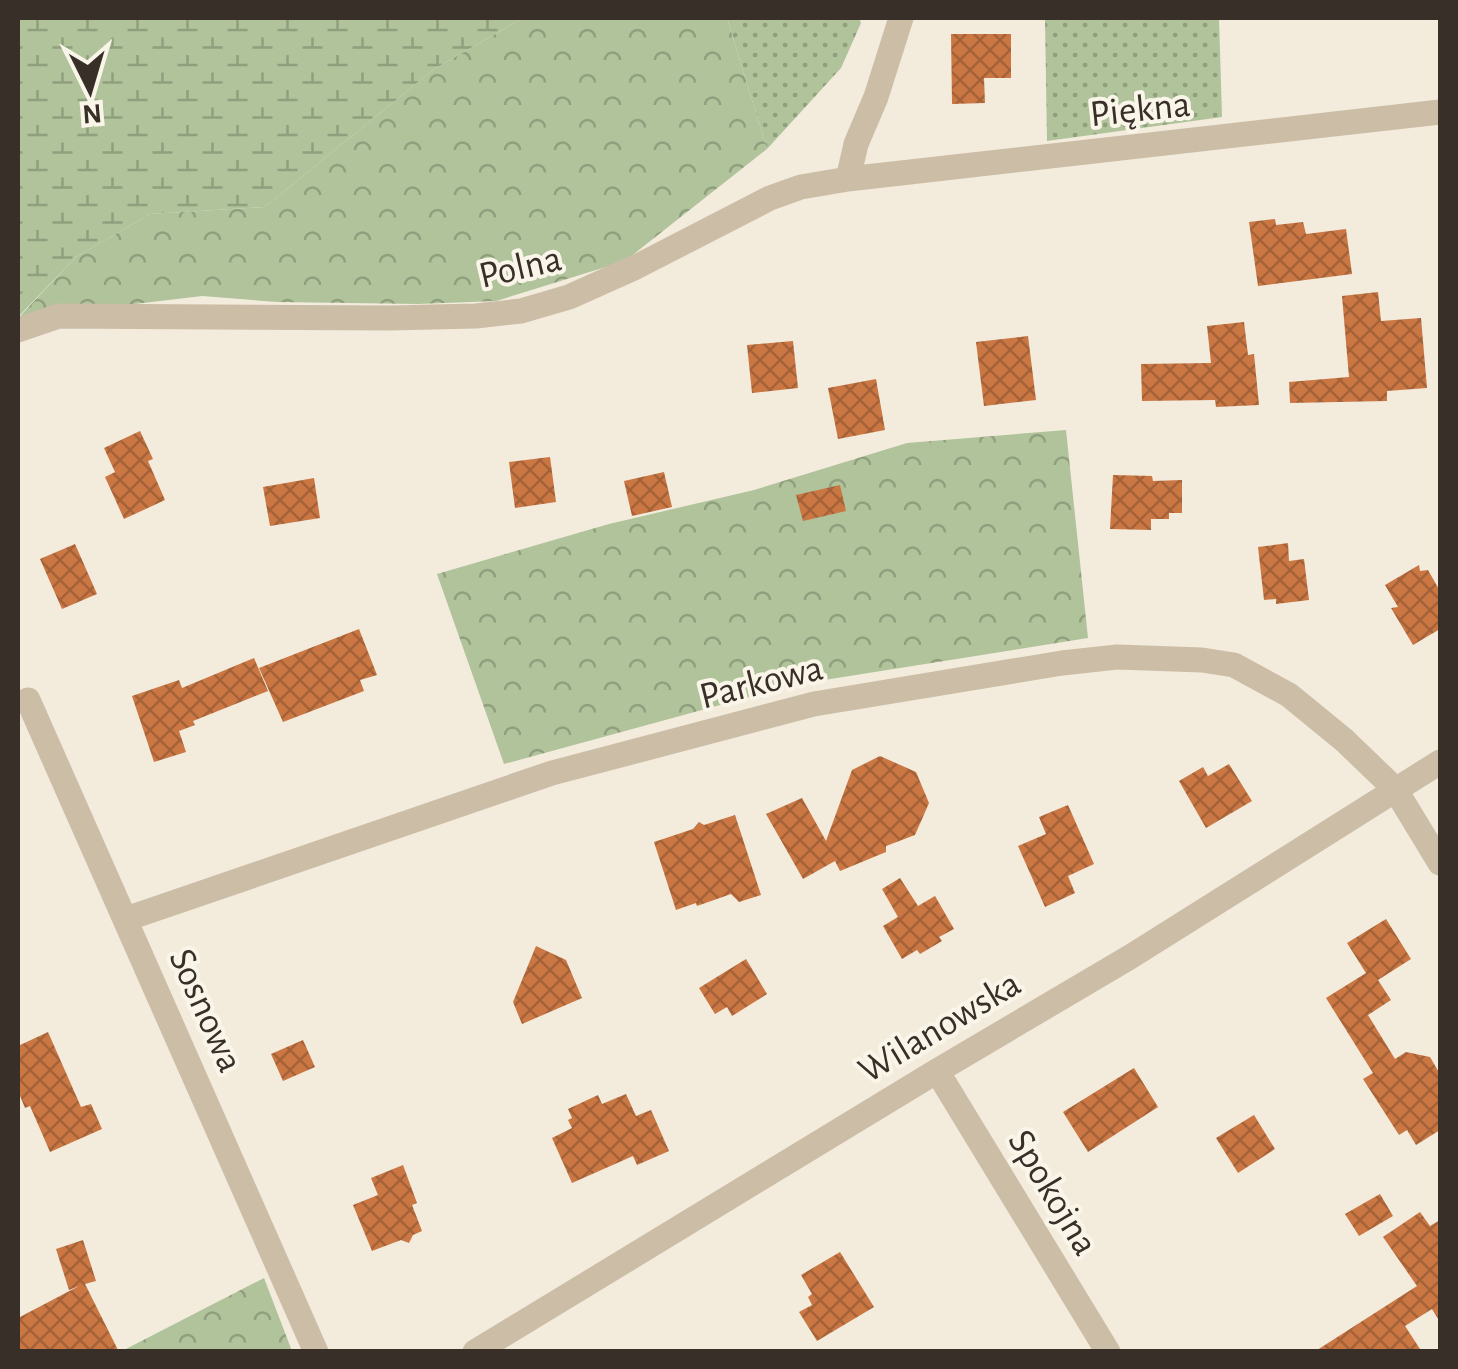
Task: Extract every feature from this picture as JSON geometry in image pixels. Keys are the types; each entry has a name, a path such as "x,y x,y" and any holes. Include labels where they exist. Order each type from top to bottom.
{"street":[{"path":"848,179 856,144 901,18"},
{"name":"Piękna","path":"848,179 1440,112"},
{"name":"Polna","path":"18,330 59,316 390,318 476,316 520,310 569,297 636,267 770,198 802,187 848,179"},
{"name":"Parkowa","path":"126,919 552,773 814,704 1062,663 1117,658 1202,660 1234,665 1288,696 1344,740 1395,790 1440,863"},
{"name":"Sosnowa","path":"28,700 316,1352"},
{"name":"Wilanowska","path":"475,1352 1130,957 1440,762"},
{"name":"Spokojna","path":"937,1071 1108,1352"}],"green space":[{"path":"18,18 523,18 434,69 265,207 150,214 76,257 18,317"},
{"path":"523,18 727,18 767,149 625,261 496,301 277,302 202,296 118,306 60,307 20,316 76,257 150,214 265,207 434,69"},
{"path":"727,18 859,18 861,23 841,68 767,149"},
{"path":"1045,18 1219,18 1222,117 1047,141"},
{"path":"1066,430 1088,638 793,685 504,764 437,574 609,524 754,490 907,443"},
{"path":"264,1278 292,1351 122,1351"}],"building":[{"path":"951,34 1011,34 1011,78 984,78 985,103 952,104"},
{"path":"1275,219 1276,225 1303,222 1306,234 1346,229 1352,274 1258,286 1249,222"},
{"path":"1378,292 1381,321 1421,318 1427,388 1387,391 1387,401 1290,403 1289,382 1349,377 1342,296"},
{"path":"1244,322 1248,355 1254,354 1259,405 1216,407 1215,400 1142,401 1141,364 1211,363 1207,326"},
{"path":"1028,336 1036,400 984,406 976,342"},
{"path":"793,341 798,388 752,393 747,345"},
{"path":"876,379 885,430 838,439 828,388"},
{"path":"140,431 165,500 124,519 105,477 115,472 104,448"},
{"path":"550,457 556,502 515,508 509,462"},
{"path":"664,472 672,507 632,516 624,481"},
{"path":"1113,475 1152,476 1153,481 1182,480 1182,513 1169,513 1169,519 1151,519 1151,530 1110,529"},
{"path":"314,478 320,518 270,526 263,487"},
{"path":"840,485 846,511 803,521 796,495"},
{"path":"1288,543 1289,561 1304,559 1309,600 1276,604 1276,599 1264,600 1258,547"},
{"path":"75,544 97,594 62,609 40,559"},
{"path":"1419,565 1420,571 1428,570 1440,591 1440,629 1413,645 1391,608 1398,607 1385,585"},
{"path":"359,629 377,675 360,680 364,691 283,722 259,668"},
{"path":"254,658 268,691 193,721 195,725 179,731 186,752 154,762 132,696 179,680 182,688"},
{"path":"880,756 916,772 929,803 915,835 840,871 835,861 803,879 766,814 802,798 826,841 852,770"},
{"path":"1229,764 1252,801 1206,828 1179,781 1203,767 1208,776"},
{"path":"1068,805 1094,864 1068,876 1075,893 1045,907 1018,846 1046,834 1039,817"},
{"path":"735,815 761,895 739,902 731,894 676,910 654,842 693,829 699,822 704,825"},
{"path":"900,878 918,906 935,896 954,929 920,954 917,950 902,959 883,926 898,917 882,889"},
{"path":"1386,919 1411,959 1378,980 1391,1000 1368,1015 1395,1059 1406,1052 1430,1057 1440,1074 1440,1130 1416,1145 1407,1130 1399,1135 1363,1079 1373,1073 1326,998 1366,973 1347,943"},
{"path":"536,946 566,960 582,998 522,1024 513,1002"},
{"path":"746,959 767,994 732,1016 727,1007 715,1014 699,988"},
{"path":"48,1032 81,1107 91,1104 102,1129 50,1152 30,1106 25,1108 18,1091 18,1046"},
{"path":"303,1040 315,1067 283,1081 271,1054"},
{"path":"1134,1068 1158,1107 1088,1152 1063,1112"},
{"path":"626,1094 636,1116 651,1110 669,1151 637,1165 633,1156 572,1183 552,1138 572,1128 568,1109 598,1095 602,1104"},
{"path":"1254,1115 1275,1149 1238,1173 1216,1138"},
{"path":"403,1165 422,1231 413,1235 409,1243 401,1240 372,1251 353,1205 378,1195 371,1178"},
{"path":"1380,1194 1393,1216 1359,1236 1345,1214"},
{"path":"1420,1212 1430,1226 1440,1220 1440,1322 1432,1309 1405,1326 1422,1352 1314,1352 1417,1286 1383,1237"},
{"path":"83,1240 96,1281 85,1284 119,1352 18,1352 18,1318 79,1286 69,1290 56,1249"},
{"path":"840,1252 874,1307 817,1341 799,1312 812,1305 808,1297 812,1294 801,1275"}]}
